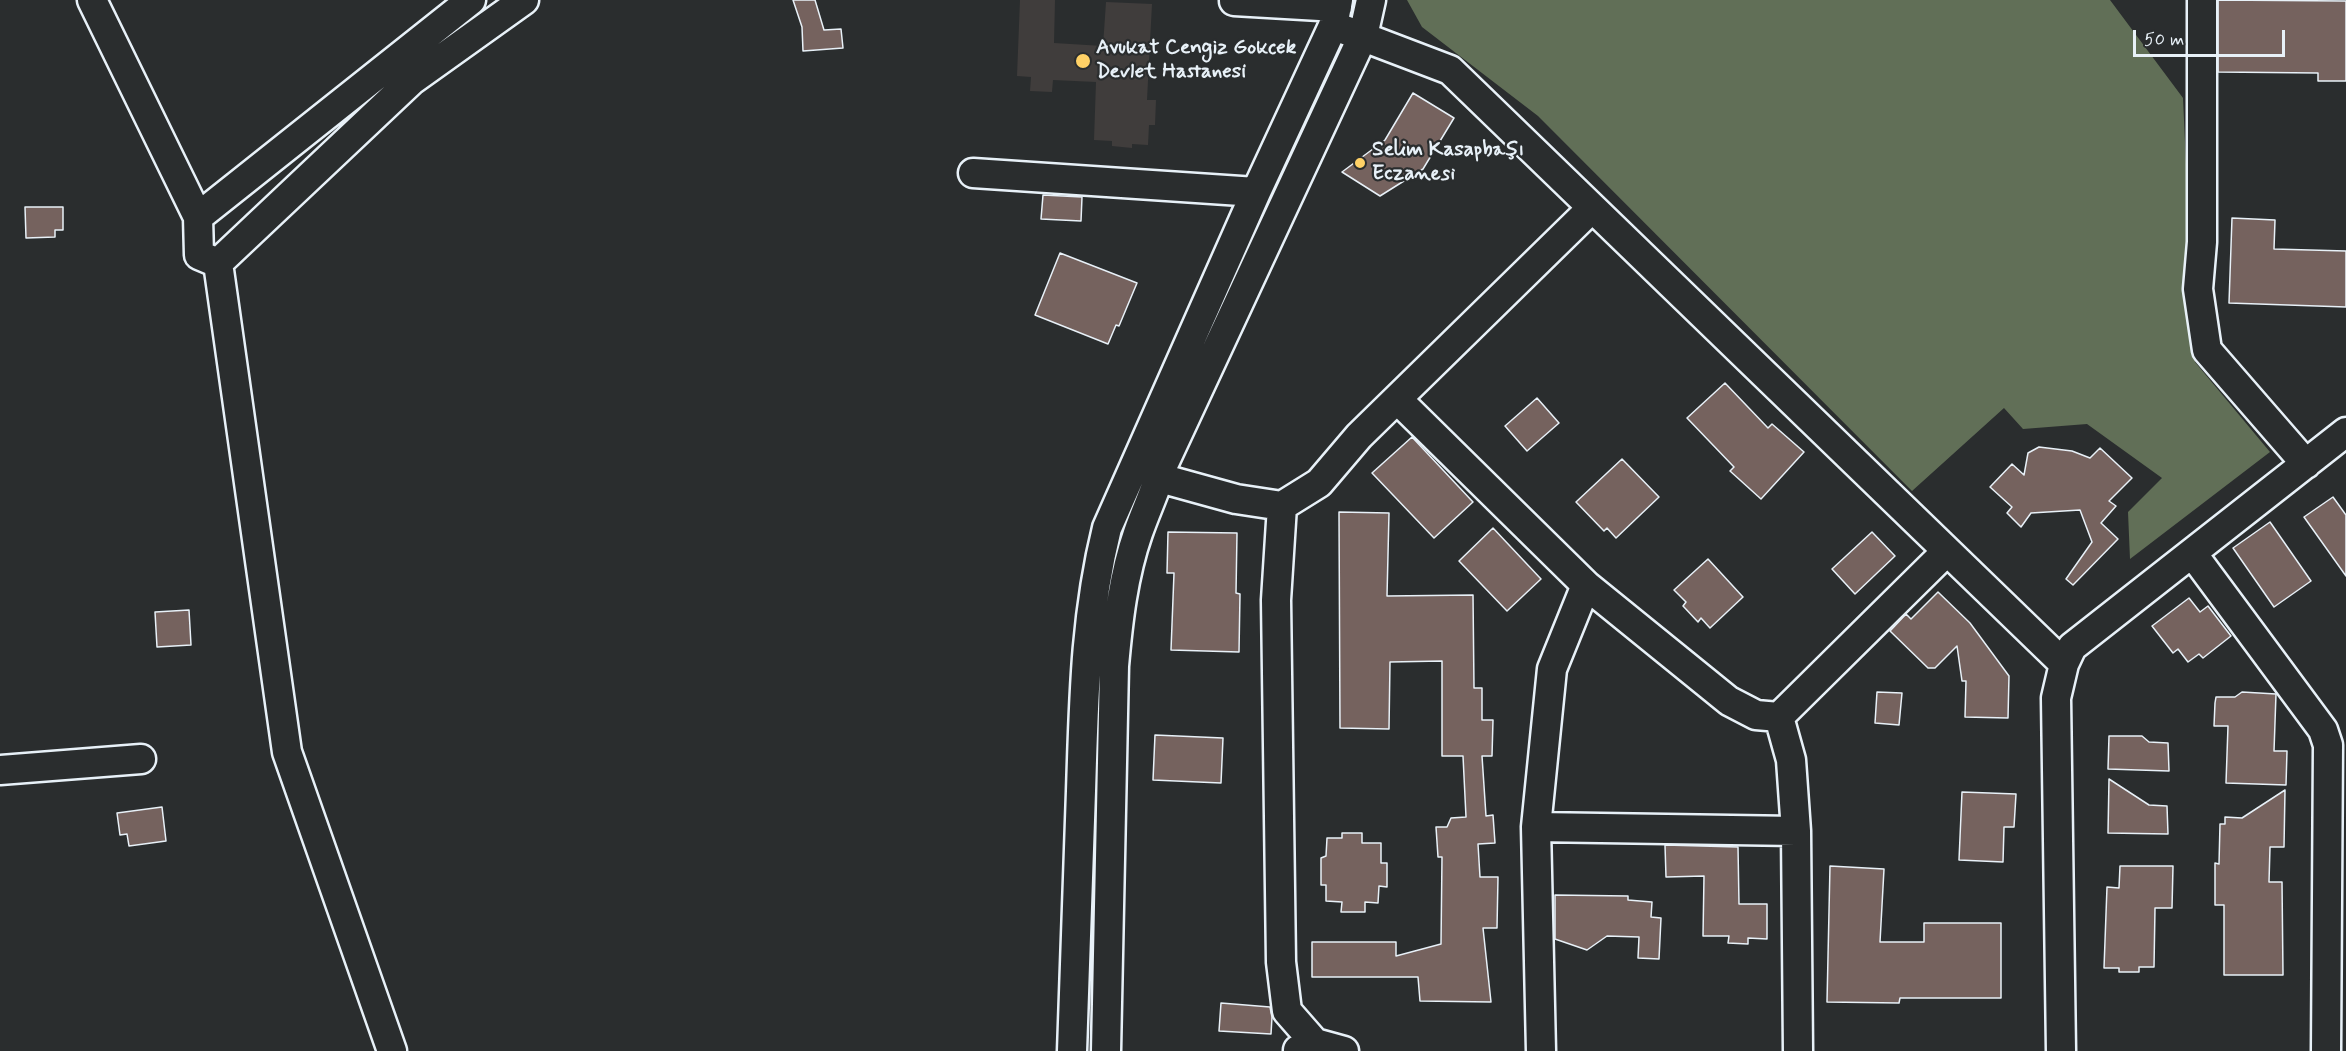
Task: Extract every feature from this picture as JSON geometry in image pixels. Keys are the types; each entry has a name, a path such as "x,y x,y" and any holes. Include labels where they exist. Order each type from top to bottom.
{"street":[{"path":"92,0 198,217 199,255 218,263"},
{"path":"198,217 471,0"},
{"path":"218,263 412,80 524,0"},
{"path":"1106,1051 1114,666 1119,615 1127,573 1138,534 1164,463 1363,36 1371,0"},
{"path":"2202,0 2202,242 2198,289 2207,350 2306,464"},
{"path":"1234,1 1336,11 1363,36 1450,70 2064,664"},
{"path":"1072,1051 1083,700 1091,602 1107,528 1336,11"},
{"path":"973,173 1256,192"},
{"path":"1160,478 1236,499 1282,506 1319,483 1359,436 1592,208"},
{"path":"218,263 287,752 392,1051"},
{"path":"1397,399 1586,585 1729,701 1756,715 1779,717 1947,550"},
{"path":"2061,1051 2056,698 2064,664 2072,647 2346,432"},
{"path":"1282,506 1276,600 1281,962 1287,1011 1305,1047 1344,1051"},
{"path":"2192,554 2323,730 2328,745 2337,881 2326,1051"},
{"path":"1541,1051 1536,827 1552,669 1586,585"},
{"path":"1779,717 1791,760 1796,831 1798,1051"},
{"path":"0,770 141,759"},
{"path":"1536,827 1796,831"}],"shaded area":[{"name":"Avukat Cengiz Gokcek Devlet Hastanesi","path":"1020,0 1055,0 1054,43 1103,46 1106,2 1152,4 1147,100 1156,100 1155,125 1149,125 1148,145 1132,144 1132,148 1112,146 1112,141 1094,140 1096,82 1053,80 1052,92 1030,91 1031,77 1017,76"}],"green space":[{"path":"1407,0 2110,0 2183,98 2195,362 2270,452 2130,559 2128,512 2162,478 2087,424 2023,429 2004,408 1912,491 1538,116 1422,27"}],"building":[{"path":"793,0 815,0 824,30 841,29 843,48 803,51 802,27"},
{"path":"2218,0 2346,1 2346,81 2318,81 2318,73 2218,72"},
{"path":"1413,93 1454,118 1423,169 1380,196 1342,172 1385,140"},
{"path":"1043,195 1082,197 1081,221 1041,219"},
{"path":"25,207 63,207 63,230 55,230 55,237 26,238"},
{"path":"2232,218 2275,220 2274,249 2346,251 2346,307 2229,303"},
{"path":"1060,253 1137,283 1119,326 1116,325 1108,344 1035,315"},
{"path":"1725,383 1768,428 1772,424 1804,452 1761,499 1730,471 1734,467 1687,418"},
{"path":"1537,398 1559,423 1527,451 1505,426"},
{"path":"1412,437 1473,502 1434,538 1372,473"},
{"path":"2039,447 2072,451 2090,458 2100,448 2132,478 2109,501 2116,506 2101,523 2118,539 2073,585 2066,579 2092,542 2080,510 2031,513 2021,527 2007,513 2012,507 1990,487 2012,464 2024,475 2028,453"},
{"path":"1622,459 1659,497 1616,538 1607,528 1604,531 1576,502"},
{"path":"2333,497 2346,515 2346,576 2304,517"},
{"path":"1339,512 1389,513 1387,596 1473,595 1474,688 1482,688 1482,720 1493,720 1492,756 1482,756 1486,816 1493,815 1495,843 1478,844 1480,877 1498,877 1497,928 1483,928 1491,1002 1420,1001 1418,977 1312,977 1312,942 1396,942 1396,956 1441,944 1442,857 1438,857 1436,827 1447,827 1451,818 1466,817 1463,756 1442,756 1442,661 1390,662 1389,729 1340,728"},
{"path":"2270,522 2311,581 2274,607 2233,548"},
{"path":"1493,528 1541,579 1507,611 1459,561"},
{"path":"1168,532 1237,533 1236,593 1240,594 1239,652 1171,650 1174,573 1167,573"},
{"path":"1872,532 1895,556 1855,594 1832,569"},
{"path":"1708,559 1743,597 1710,628 1701,618 1698,622 1683,606 1686,602 1674,590"},
{"path":"1938,592 1970,623 2009,676 2008,718 1965,717 1966,681 1962,681 1957,646 1935,668 1928,668 1890,631 1906,614 1911,619"},
{"path":"2189,598 2200,612 2208,606 2231,636 2203,658 2199,654 2188,662 2178,649 2173,653 2152,626"},
{"path":"189,610 191,645 157,647 155,612"},
{"path":"1877,692 1902,693 1899,725 1875,723"},
{"path":"2242,692 2276,694 2274,751 2287,751 2286,785 2226,783 2228,726 2214,726 2216,697 2235,697"},
{"path":"1155,735 1223,738 1221,783 1153,780"},
{"path":"2109,736 2142,736 2149,742 2168,743 2169,771 2108,769"},
{"path":"2109,779 2149,805 2167,806 2168,834 2108,833"},
{"path":"2285,790 2284,847 2270,847 2269,882 2282,882 2283,975 2224,975 2224,905 2215,905 2215,863 2219,864 2220,824 2225,824 2225,817 2242,818"},
{"path":"1962,792 2016,794 2014,827 2004,827 2003,862 1959,860"},
{"path":"162,807 166,841 129,846 127,834 120,835 117,813"},
{"path":"1342,833 1362,833 1362,843 1381,843 1381,863 1387,863 1387,887 1379,886 1378,903 1365,902 1365,912 1341,912 1342,902 1326,901 1326,885 1321,885 1321,858 1326,856 1327,838 1342,838"},
{"path":"1665,845 1738,847 1739,904 1767,904 1767,939 1748,938 1748,944 1728,943 1729,936 1703,936 1704,876 1666,877"},
{"path":"1830,866 1884,869 1880,942 1924,942 1924,923 2001,923 2001,998 1900,998 1899,1003 1827,1002"},
{"path":"2120,866 2173,866 2172,908 2155,908 2154,967 2139,967 2139,972 2119,972 2119,968 2104,968 2107,887 2119,888"},
{"path":"1555,895 1628,896 1628,900 1652,902 1651,917 1661,918 1659,959 1638,958 1639,937 1607,936 1587,950 1555,939"},
{"path":"1221,1003 1270,1007 1271,1034 1219,1031"}],"place":[{"name":"Avukat Cengiz Gokcek Devlet Hastanesi","path":"1083,61"},
{"name":"Selim Kasapbaşı Eczanesi","path":"1360,163"}]}
